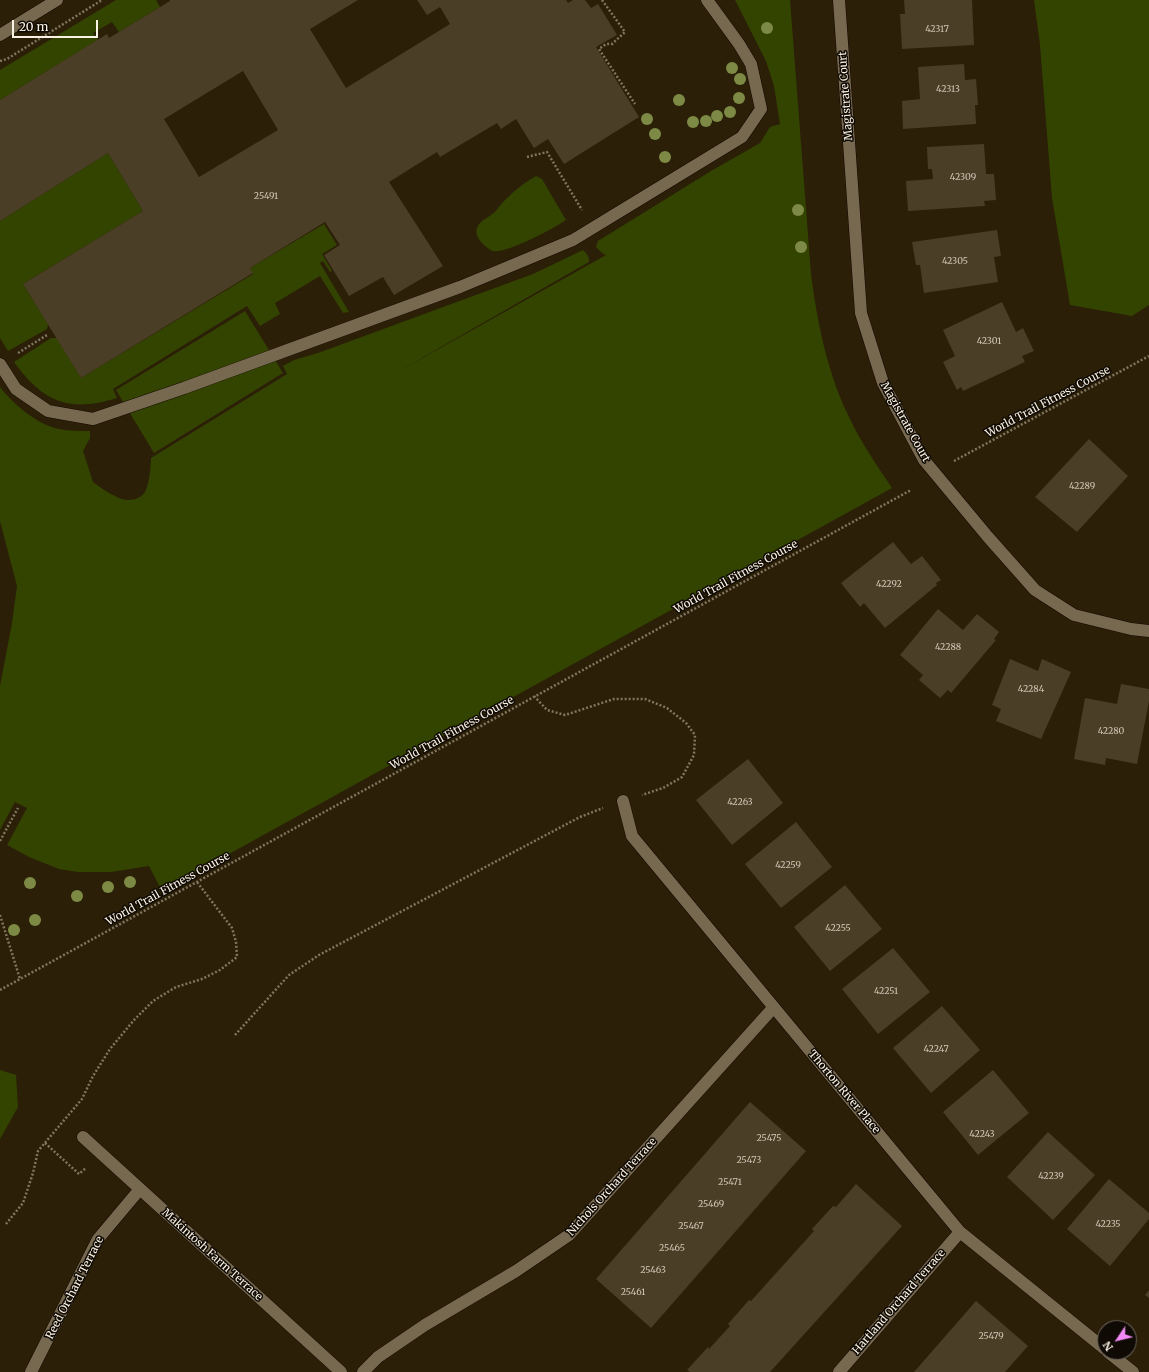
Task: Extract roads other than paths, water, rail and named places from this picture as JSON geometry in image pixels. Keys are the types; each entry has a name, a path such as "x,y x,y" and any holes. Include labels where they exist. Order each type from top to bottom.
{"street":[{"path":"0,35 57,0"},
{"path":"0,364 16,389 48,411 93,419 184,388 460,286 573,240 742,136 761,109 751,64 739,44 707,0"},
{"name":"Magistrate Court","path":"839,0 861,313 883,383 924,460 988,537 1035,590 1074,615 1131,629 1149,631"},
{"name":"Thorton River Place","path":"623,801 632,836 960,1232 1097,1343"},
{"name":"Nichols Orchard Terrace","path":"364,1372 378,1357 425,1325 516,1271 569,1235 773,1008"},
{"name":"Makintosh Farm Terrace","path":"83,1137 341,1372"},
{"name":"Reed Orchard Terrace","path":"32,1372 98,1240 140,1189"},
{"name":"Hartland Orchard Terrace","path":"839,1372 960,1232"},
{"path":"1118,1360 1133,1372"}]}
